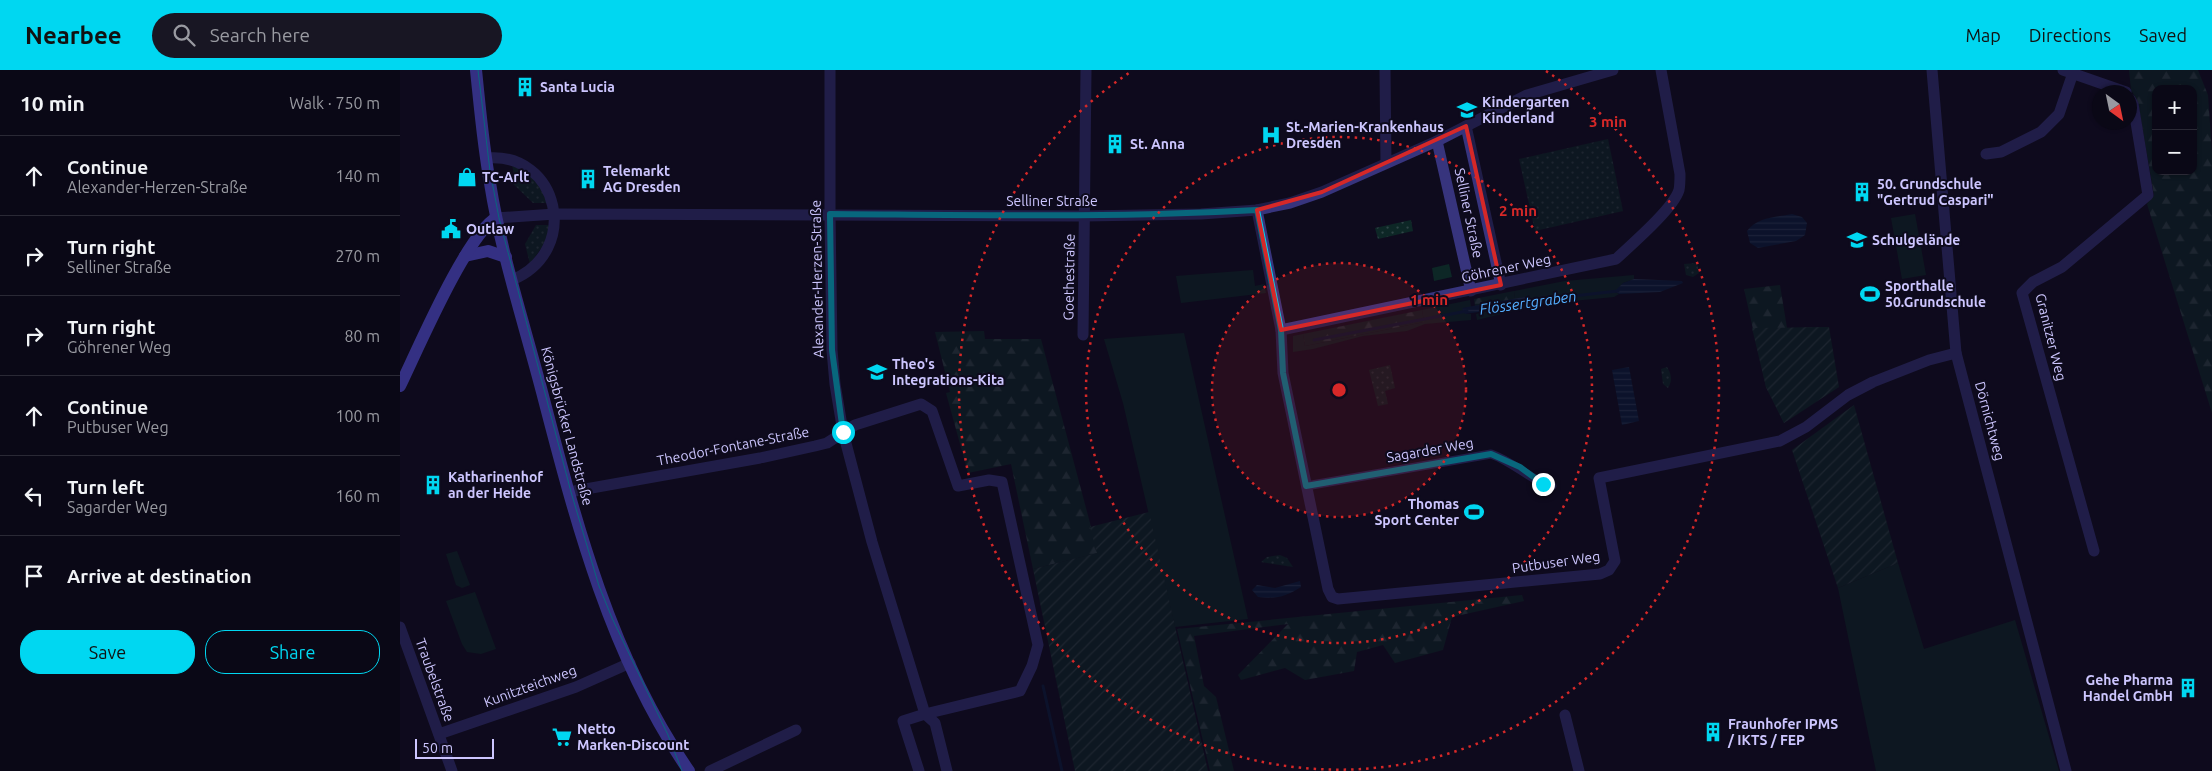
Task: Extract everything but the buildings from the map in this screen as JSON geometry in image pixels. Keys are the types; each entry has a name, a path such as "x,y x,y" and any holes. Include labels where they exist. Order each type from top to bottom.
{"main road":[{"name":"Königsbrücker Landstraße","path":"476,70 486,158 496,218 569,492 597,586 630,663 667,739 689,771"},
{"path":"400,386 465,256 482,230 496,218"},
{"path":"465,256 488,251 506,257"}],"street":[{"name":"Alexander-Herzen-Straße","path":"830,70 832,350 843,432 874,551 925,714 935,724 946,771"},
{"name":"Goethestraße","path":"1083,335 1086,70"},
{"path":"1384,70 1386,163"},
{"name":"Selliner Straße","path":"552,214 1084,216 1201,214 1257,210 1290,203 1322,192 1438,141 1527,95 1613,70"},
{"name":"Göhrener Weg","path":"1281,330 1471,292 1616,259 1671,202 1678,190 1680,174 1661,70"},
{"name":"Dörnichtweg","path":"1932,70 1956,353 2066,771"},
{"path":"1986,154 2001,152 2041,132 2059,114 2071,71 2108,85"},
{"name":"Selliner Straße","path":"1466,126 1502,285"},
{"name":"Granitzer Weg","path":"2094,551 2022,293 2033,282 2062,267 2148,195 2137,128"},
{"name":"Selliner Straße","path":"1438,141 1471,292"},
{"path":"486,158 509,159 528,168 548,192 554,232 545,252 533,266 512,280"},
{"path":"1257,210 1281,330"},
{"path":"496,218 552,214"},
{"name":"Putbuser Weg","path":"1281,330 1283,373 1306,486 1328,589 1332,597 1338,600 1600,574 1609,570 1615,561 1598,478 1780,441 1806,427 1848,395 1873,382 1929,360 1956,353"},
{"name":"Theodor-Fontane-Straße","path":"569,492 760,458 827,442 855,425 921,404 927,406 932,411 958,486 989,480 1002,482 1038,646 1032,666 1020,690 925,714"},
{"name":"Sagarder Weg","path":"1306,486 1491,454 1504,459 1543,484 1552,486"},
{"name":"Traubelstraße","path":"400,628 452,771"},
{"name":"Kunitzteichweg","path":"439,734 576,687 630,663"},
{"path":"920,771 903,722 925,714"},
{"path":"1565,715 1579,771"},
{"path":"710,771 796,730"}],"highlighted area":[{"path":"1466,126 1501,285 1281,330 1257,210 1322,192"}],"green space":[{"path":"2129,70 2198,70 2208,95 2212,153 2212,413 2147,204 2154,195 2138,102 2137,85 2130,85"},
{"path":"1608,139 1623,211 1535,231 1519,159"},
{"path":"512,165 535,179 550,203 533,203 510,181 508,176 514,174"},
{"path":"1915,214 1926,275 1902,279 1891,218"},
{"path":"1411,220 1413,231 1378,239 1375,228"},
{"path":"536,225 552,225 549,237 530,264 525,244"},
{"path":"1697,263 1699,273 1693,277 1686,275 1684,264"},
{"path":"1449,264 1452,277 1434,281 1432,268"},
{"path":"1253,270 1255,286 1264,284 1266,293 1181,303 1176,276"},
{"path":"1634,275 1634,279 1623,283 1615,292 1619,294 1614,297 1541,304 1477,320 1476,314 1538,300 1524,297 1515,299 1514,291 1565,281"},
{"path":"1780,285 1787,328 1829,327 1784,423 1766,387 1744,289"},
{"path":"1514,291 1515,299 1475,306 1474,299"},
{"path":"1470,300 1471,307 1463,308 1465,314 1471,314 1471,320 1425,324 1407,331 1363,336 1313,349 1293,352 1293,336 1303,334 1305,346 1424,322 1422,310"},
{"path":"1422,310 1424,322 1305,346 1303,334"},
{"path":"1829,327 1839,387 1784,423 1766,387 1752,328"},
{"path":"984,331 985,339 1041,339 1098,553 1033,569 1011,464 968,473 946,393 950,392 935,332"},
{"path":"1184,333 1248,619 1175,627 1123,403 1104,339"},
{"path":"1390,365 1395,388 1385,391 1388,404 1378,406 1369,370"},
{"path":"1667,367 1671,377 1668,388 1663,384 1661,369"},
{"path":"1854,405 1898,563 1838,588 1792,450"},
{"path":"1149,512 1208,771 1075,771 1033,569 1097,553 1090,527"},
{"path":"457,551 470,585 462,588 456,585 446,554"},
{"path":"1280,555 1287,558 1293,567 1261,562 1267,557"},
{"path":"1898,563 1924,649 2015,620 2059,771 1876,771 1838,588"},
{"path":"475,592 496,649 481,654 467,652 462,644 446,601"},
{"path":"1522,595 1524,601 1452,617 1443,650 1395,663 1383,645 1357,652 1354,671 1305,680 1285,668 1241,680 1238,675 1288,624 1194,636 1204,686 1216,697 1234,771 1210,771 1177,629"}],"water":[{"path":"1792,214 1802,217 1807,223 1805,235 1796,241 1758,248 1750,243 1747,231 1751,226 1767,218"},
{"path":"1634,279 1682,281 1683,283 1660,292 1619,294 1615,291 1623,283"},
{"path":"1524,297 1540,299 1506,308 1465,314 1462,308"},
{"path":"1629,367 1639,421 1622,425 1612,370"},
{"path":"1300,581 1301,587 1290,593 1270,598 1258,597 1252,590 1257,585 1275,588"}],"waterway":[{"name":"Flössertgraben","path":"1537,300 1618,291"},
{"name":"Flössertgraben","path":"1314,340 1467,311"},
{"name":"Flössertgraben","path":"1043,686 1062,771"}],"tram line":[{"path":"478,70 490,171 499,218 571,492 599,586 612,618 668,735 682,771"}],"place":[{"name":"Santa Lucia","path":"525,87"},
{"name":"Kindergarten Kinderland","path":"1467,110"},
{"name":"St.-Marien-Krankenhaus Dresden","path":"1271,135"},
{"name":"St. Anna","path":"1115,144"},
{"name":"TC-Arlt","path":"467,177"},
{"name":"Telemarkt AG Dresden","path":"588,179"},
{"name":"50. Grundschule \"Gertrud Caspari\"","path":"1862,192"},
{"name":"Outlaw","path":"451,229"},
{"name":"Schulgelände","path":"1857,240"},
{"name":"Sporthalle 50.Grundschule","path":"1870,294"},
{"name":"Theo's Integrations-Kita","path":"877,372"},
{"name":"Katharinenhof an der Heide","path":"433,485"},
{"name":"Thomas Sport Center","path":"1474,512"},
{"name":"Gehe Pharma Handel GmbH","path":"2188,688"},
{"name":"Fraunhofer IPMS / IKTS / FEP","path":"1713,732"},
{"name":"Netto Marken-Discount","path":"562,737"}],"route":[{"path":"843,432 832,350 830,214 1084,216 1201,214 1257,210 1281,330 1283,373 1306,486 1491,454 1520,467 1543,484"}]}
